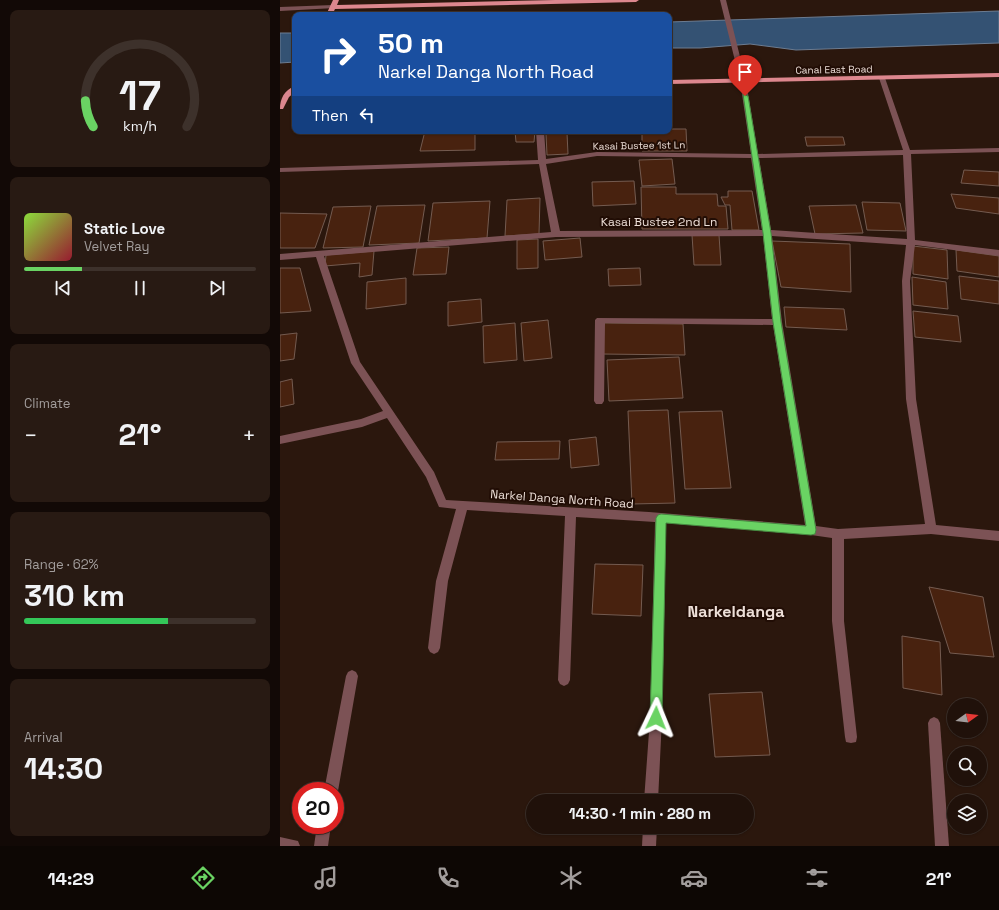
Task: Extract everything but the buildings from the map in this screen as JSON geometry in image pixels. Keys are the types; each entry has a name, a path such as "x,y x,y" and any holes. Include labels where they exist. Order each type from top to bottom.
{"main road":[{"path":"330,12 336,0"},
{"path":"333,7 636,0"},
{"name":"Canal East Road","path":"672,82 999,75"},
{"path":"280,107 282,97 292,90"},
{"path":"282,97 292,96"}],"street":[{"path":"723,0 743,80 767,233 777,322 811,530"},
{"path":"280,9 333,7"},
{"path":"882,78 907,152 911,242 906,281 912,399 931,529"},
{"path":"540,134 542,162 556,234"},
{"name":"Kasai Bustee 1st Ln","path":"280,170 542,162 597,154 754,156 999,150"},
{"name":"Kasai Bustee 2nd Ln","path":"319,254 556,234 767,233 911,242 999,253"},
{"path":"280,257 319,254"},
{"name":"Narkel Danga North Road","path":"319,254 356,363 430,475 443,504 661,518 811,530 838,534 931,529 999,536"},
{"path":"599,401 600,320 777,322"},
{"path":"280,440 362,423 389,413"},
{"path":"434,648 442,581 463,505"},
{"path":"564,680 570,512"},
{"path":"652,794 656,718 661,518"},
{"path":"838,534 838,621 851,737"},
{"path":"332,782 352,676"},
{"path":"934,723 942,846"},
{"path":"320,846 322,834"},
{"path":"649,846 650,834"},
{"path":"280,844 294,846"}],"water":[{"path":"999,11 999,43 796,50 750,44 700,48 672,48 672,22"},
{"path":"280,33 292,33 292,62 280,63"}],"district":[{"name":"Narkeldanga","path":"736,611"}],"route":[{"path":"656,718 661,518 811,530 777,322 767,233 745,96"}]}
